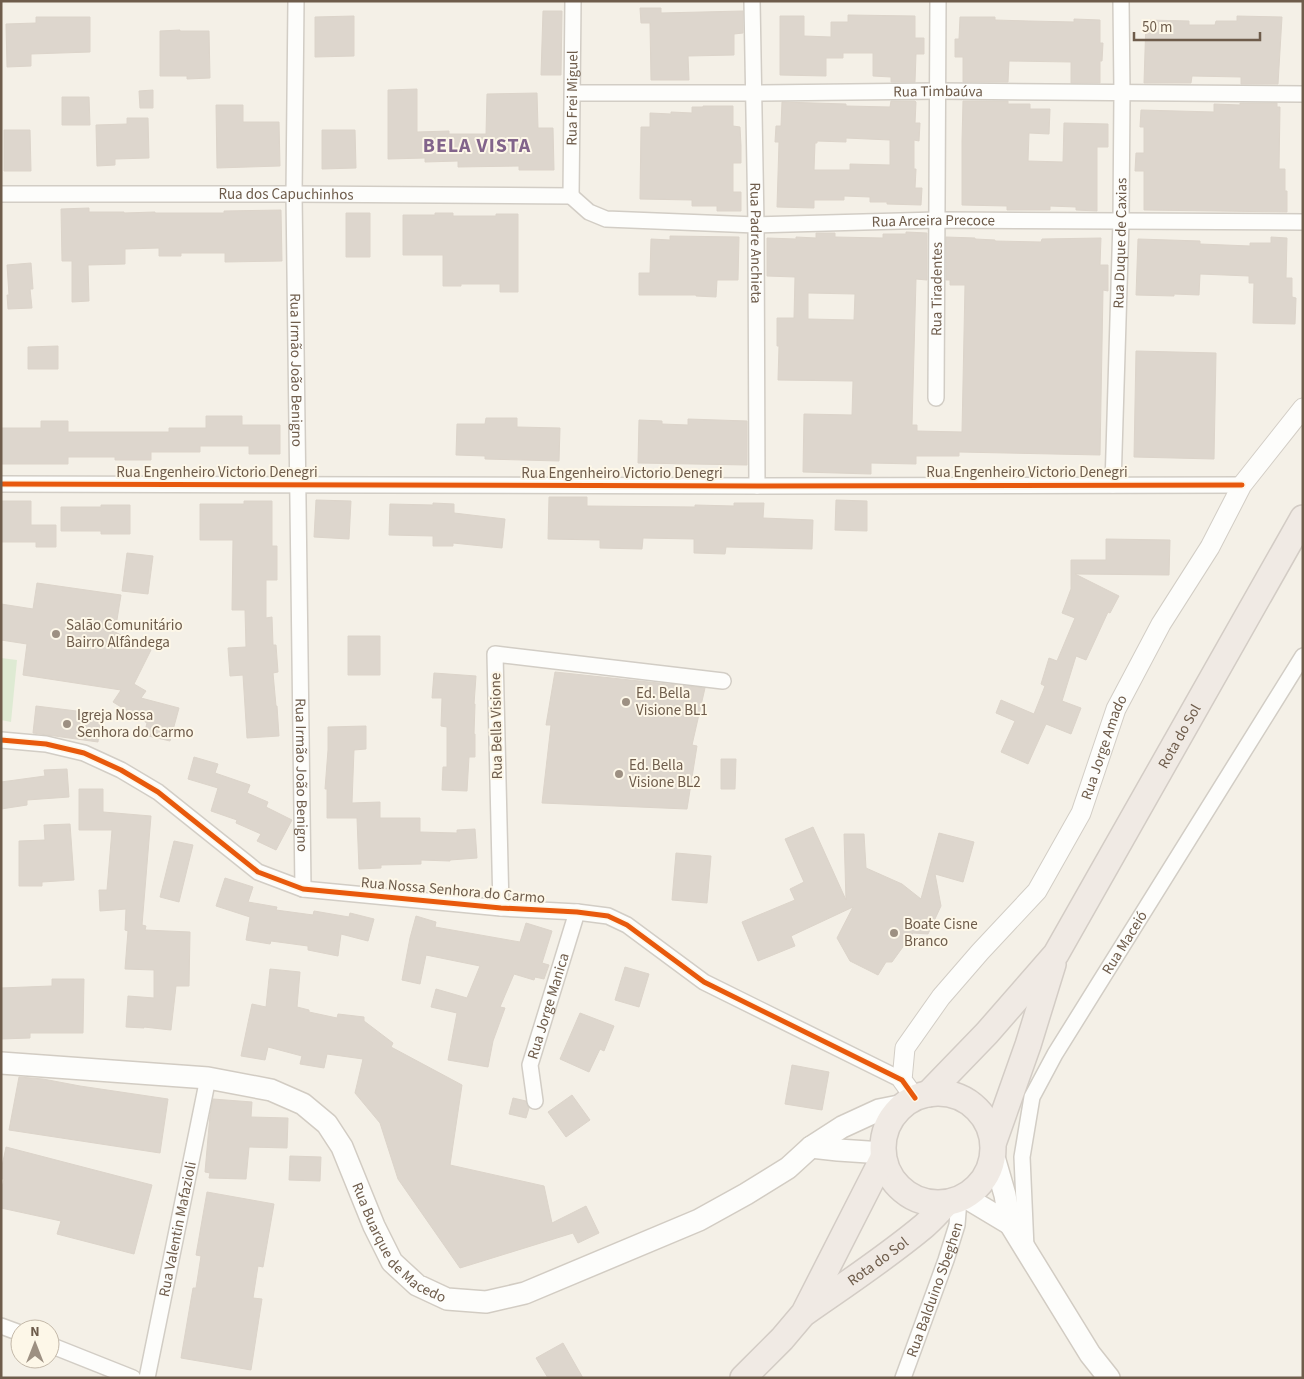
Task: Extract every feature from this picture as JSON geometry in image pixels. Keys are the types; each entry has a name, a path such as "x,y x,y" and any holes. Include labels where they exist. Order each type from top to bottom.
{"highway":[{"name":"Rota do Sol","path":"912,1094 987,1033 1056,954 1303,518"},
{"name":"Rota do Sol","path":"994,1149 1056,954"},
{"name":"Rua Buarque de Macedo","path":"912,1094 944,1093 960,1097 973,1105 987,1121 994,1149"},
{"path":"912,1094 896,1112 884,1136 883,1155 887,1171 905,1193 924,1202 957,1200 978,1187 988,1173 994,1149"},
{"name":"Rota do Sol","path":"743,1378 782,1339 804,1313 883,1155"},
{"name":"Rota do Sol","path":"804,1313 866,1270 957,1200"}],"main road":[{"name":"Rua Buarque de Macedo","path":"1,1063 208,1078 272,1090 304,1104 327,1124 342,1147 374,1226 392,1262 417,1285 448,1298 486,1302 526,1293 699,1220 788,1168 811,1147 842,1127 912,1094"},
{"path":"811,1147 883,1155"},
{"name":"Rua Buarque de Macedo","path":"994,1149 1010,1224 1090,1354 1109,1378"},
{"path":"957,1200 1010,1224"}],"street":[{"name":"Rua Irmão João Benigno","path":"296,1 294,194 296,485 303,889"},
{"name":"Rua Frei Miguel","path":"571,196 573,1"},
{"name":"Rua Padre Anchieta","path":"752,1 756,225 757,486"},
{"name":"Rua Tiradentes","path":"936,398 938,1"},
{"name":"Rua Duque de Caxias","path":"1113,485 1121,221 1121,1"},
{"name":"Rua Timbaúva","path":"572,93 938,91 1303,94"},
{"name":"Rua dos Capuchinhos","path":"1,194 571,196"},
{"name":"Rua Arceira Precoce","path":"571,196 588,212 606,219 756,225 937,220 1303,222"},
{"name":"Rua Jorge Amado","path":"912,1094 905,1048 940,997 1037,891 1081,813 1116,709 1161,624 1210,548 1242,485 1303,408"},
{"name":"Rua Engenheiro Victorio Denegri","path":"1,484 1242,485"},
{"name":"Rua Bella Visione","path":"501,908 495,654 723,681"},
{"name":"Rua Maceió","path":"1026,1252 1022,1157 1032,1097 1055,1054 1303,656"},
{"name":"Rua Nossa Senhora do Carmo","path":"1,740 46,744 84,753 120,770 158,792 258,872 303,889 608,916 627,925 704,982 912,1094"},
{"name":"Rua Jorge Manica","path":"535,1101 530,1065 577,912"},
{"name":"Rua Valentin Mafazioli","path":"147,1378 208,1078"},
{"name":"Rua Balduino Sbeghen","path":"902,1378 957,1225 957,1200"},
{"path":"60,1349 133,1378"}],"green space":[{"path":"1,658 17,660 11,722 1,720"}],"building":[{"path":"640,8 661,8 661,13 743,11 743,33 734,34 734,55 688,56 689,80 651,80 650,23 641,23"},
{"path":"543,11 562,11 561,75 541,75"},
{"path":"848,15 915,16 915,38 924,38 924,54 916,54 915,82 891,82 891,77 873,76 873,53 843,53 843,58 826,58 826,76 780,75 780,16 804,16 804,36 831,37 831,22 848,22"},
{"path":"354,16 354,56 315,57 315,17"},
{"path":"1237,16 1282,17 1278,84 1241,84 1241,77 1192,76 1191,83 1144,83 1146,20 1189,21 1189,25 1215,25 1216,21 1237,21"},
{"path":"36,17 90,17 90,52 31,54 31,66 7,67 6,24 36,23"},
{"path":"960,17 995,17 995,20 1074,22 1074,19 1100,20 1100,43 1103,43 1102,61 1100,61 1100,83 1071,83 1071,62 1009,61 1008,82 963,82 963,57 955,57 955,39 959,39"},
{"path":"160,31 209,31 210,78 187,79 187,76 160,76"},
{"path":"417,89 417,132 449,131 449,134 486,134 487,94 537,93 538,128 553,128 554,170 519,170 519,166 458,167 458,161 425,162 425,158 388,159 388,90"},
{"path":"153,90 153,108 140,108 139,91"},
{"path":"62,97 89,97 90,125 62,125"},
{"path":"891,101 916,102 915,123 920,123 919,141 914,140 914,169 916,169 915,188 922,188 921,205 887,204 887,202 870,202 870,197 844,196 844,200 814,200 814,208 777,207 779,142 775,142 776,126 781,126 782,102 890,107","holes":["846,138 890,140 890,165 850,164 850,170 814,170 815,143 817,141 846,142"]},
{"path":"963,101 1008,101 1008,104 1030,104 1030,109 1050,109 1049,134 1029,133 1028,161 1063,162 1064,123 1108,124 1108,147 1097,147 1097,211 1076,210 1076,207 1050,206 1050,210 1007,210 1007,206 962,205"},
{"path":"1240,103 1277,103 1277,107 1280,107 1279,169 1285,169 1287,212 1144,210 1144,171 1135,171 1136,153 1144,153 1144,127 1140,127 1141,110 1214,112 1214,104 1240,105"},
{"path":"216,105 243,105 243,122 279,122 280,166 217,168"},
{"path":"733,106 733,126 740,127 741,163 733,163 733,192 741,192 741,211 717,211 717,206 692,206 692,200 640,199 641,127 650,127 650,113 692,113 692,107"},
{"path":"127,118 148,118 149,158 115,159 115,165 97,166 96,125 127,124"},
{"path":"4,130 30,130 31,171 4,171"},
{"path":"322,130 355,130 356,168 322,169"},
{"path":"89,208 89,212 124,213 224,213 224,211 281,210 282,261 225,262 225,253 181,253 181,256 159,256 159,248 125,249 125,264 88,265 89,301 72,302 72,261 62,261 61,209"},
{"path":"346,213 370,213 370,257 346,257"},
{"path":"435,213 453,213 453,216 518,214 518,292 500,292 500,284 443,286 443,255 403,255 403,215 435,215"},
{"path":"906,232 927,233 927,280 916,279 912,425 917,425 917,431 962,432 965,285 950,285 950,280 946,280 946,237 1041,242 1042,239 1101,238 1100,265 1108,265 1108,291 1103,290 1100,455 959,452 959,456 916,456 916,464 871,463 871,474 803,472 804,414 852,415 853,381 778,380 779,346 777,346 777,318 794,318 795,277 767,276 767,238 816,238 816,233 835,233 835,237 883,238 883,234 906,234","holes":["808,293 855,294 854,320 808,319"]},
{"path":"670,236 739,237 738,280 717,280 716,297 639,295 639,273 650,273 651,239 670,240"},
{"path":"1271,237 1287,238 1286,278 1292,278 1292,297 1296,298 1295,324 1253,323 1254,283 1249,283 1249,276 1200,274 1199,295 1136,295 1138,239 1200,241 1200,244 1250,246 1250,243 1271,243"},
{"path":"31,263 33,289 30,289 32,308 8,309 7,265"},
{"path":"58,346 58,369 28,369 28,347"},
{"path":"1136,351 1216,353 1214,459 1134,457"},
{"path":"206,416 242,416 242,425 280,425 280,454 249,454 249,446 200,446 200,452 151,452 151,460 115,460 115,457 68,457 68,464 1,464 1,428 41,428 41,421 68,421 68,432 169,432 169,428 206,428"},
{"path":"486,418 517,418 517,427 560,428 559,461 485,459 485,456 456,455 457,424 485,424"},
{"path":"688,419 747,421 747,465 638,463 639,420 662,421 662,424 688,425"},
{"path":"549,497 587,497 587,506 695,507 695,505 734,506 734,503 764,503 763,518 813,520 812,549 726,547 725,554 694,553 694,539 643,538 642,549 600,548 600,540 548,539"},
{"path":"316,500 351,501 349,539 314,537"},
{"path":"836,500 867,501 867,531 835,530"},
{"path":"1,501 31,501 31,525 56,525 56,547 36,547 36,542 1,542"},
{"path":"244,501 272,501 272,546 277,546 277,580 266,580 266,618 272,617 273,645 276,645 278,672 273,673 279,736 247,738 243,675 230,676 228,648 246,647 245,610 232,610 233,540 200,540 200,504 244,504"},
{"path":"433,503 454,504 454,513 505,519 502,548 453,543 453,546 433,546 433,536 389,535 390,504 433,505"},
{"path":"101,505 130,505 130,534 101,534 101,531 61,531 61,507 101,507"},
{"path":"1106,539 1170,540 1169,575 1075,574 1119,596 1110,613 1108,612 1086,660 1076,656 1062,701 1081,708 1071,734 1046,724 1028,764 1001,752 1015,721 996,713 1001,700 1034,714 1045,686 1041,684 1049,658 1057,661 1075,618 1062,613 1071,589 1071,560 1106,560"},
{"path":"127,553 153,556 148,594 122,591"},
{"path":"37,583 121,595 115,632 151,650 134,684 146,691 141,698 179,708 170,741 144,735 147,723 113,702 121,690 23,675 27,644 1,640 1,604 33,609"},
{"path":"348,636 380,636 380,675 348,675"},
{"path":"555,672 705,688 692,745 697,746 687,809 542,803 551,725 546,725"},
{"path":"434,673 476,676 474,704 475,757 469,757 467,791 442,790 443,767 447,767 447,727 441,726 442,698 432,698"},
{"name":"Igreja Nossa Senhora do Carmo","path":"36,706 101,714 98,742 33,733"},
{"path":"366,726 366,749 354,750 352,803 380,802 380,818 420,818 420,832 457,833 457,830 475,829 477,858 450,861 421,860 421,864 381,865 381,868 359,869 357,818 327,818 327,789 325,789 328,727"},
{"path":"194,757 218,764 215,773 250,785 247,793 268,802 266,807 292,820 276,850 257,841 261,834 236,823 237,820 211,811 218,788 188,779"},
{"path":"721,759 736,759 735,789 721,789"},
{"path":"67,769 69,797 27,800 27,805 1,809 1,782 45,776 44,770"},
{"path":"79,789 103,789 103,812 151,816 142,925 146,926 145,930 190,932 189,986 176,986 171,1030 126,1027 128,996 154,998 154,970 125,969 128,931 125,930 126,909 100,911 99,890 107,890 112,830 79,830"},
{"path":"70,824 74,880 42,882 42,886 19,886 19,841 45,840 44,825"},
{"path":"813,827 846,900 844,834 864,834 866,868 902,884 921,899 939,833 974,842 963,882 935,874 941,906 928,934 913,933 892,962 886,962 878,975 850,961 837,938 853,907 791,936 795,946 758,961 742,922 795,900 790,889 804,882 785,839"},
{"path":"174,841 193,845 179,902 160,897"},
{"path":"676,853 711,856 707,903 672,900"},
{"path":"225,878 253,887 248,902 277,907 276,910 313,915 314,911 349,917 350,913 374,919 368,941 341,934 338,956 308,950 308,946 271,941 270,944 246,940 250,917 216,906"},
{"path":"416,916 436,922 435,927 520,942 526,923 552,931 542,963 549,965 544,979 535,977 534,980 514,974 500,1007 505,1008 493,1041 488,1067 448,1060 457,1013 431,1007 436,989 467,998 480,966 426,955 420,984 402,980"},
{"path":"625,967 649,974 639,1007 615,1000"},
{"path":"270,969 300,972 297,1007 309,1010 309,1012 337,1018 338,1014 364,1017 364,1021 393,1043 391,1047 462,1085 450,1165 544,1186 552,1223 586,1206 599,1233 578,1243 573,1233 460,1268 398,1179 380,1123 355,1093 363,1059 327,1054 324,1068 300,1064 302,1056 268,1047 265,1060 241,1056 252,1004 266,1007"},
{"path":"52,979 84,979 83,1033 30,1033 30,1038 1,1039 1,988 52,986"},
{"path":"580,1013 614,1026 604,1051 600,1049 589,1072 560,1059"},
{"path":"792,1065 829,1072 822,1110 785,1104"},
{"path":"19,1077 43,1079 168,1099 160,1153 9,1130"},
{"path":"572,1095 590,1120 566,1137 548,1112"},
{"path":"513,1098 526,1101 529,1108 526,1118 509,1114"},
{"path":"213,1099 252,1102 251,1117 288,1118 287,1148 249,1147 246,1179 209,1178 210,1173 205,1172"},
{"path":"6,1147 152,1185 134,1254 57,1234 61,1221 1,1208 1,1192 4,1179 1,1179 1,1171"},
{"path":"290,1156 321,1157 320,1181 289,1180"},
{"path":"207,1192 274,1204 263,1267 258,1266 253,1298 262,1299 251,1370 181,1358 193,1288 196,1288 201,1256 196,1255"},
{"path":"563,1343 583,1378 548,1378 536,1358"}],"cycle path":[{"path":"1,484 1242,485"},
{"path":"1,740 46,744 84,753 121,770 158,792 258,872 303,889 608,916 627,925 704,982 902,1080 915,1098"}],"place":[{"name":"Salão Comunitário Bairro Alfândega","path":"56,634"},
{"name":"Ed. Bella Visione BL1","path":"626,702"},
{"name":"Igreja Nossa Senhora do Carmo","path":"67,724"},
{"name":"Ed. Bella Visione BL2","path":"619,774"},
{"name":"Boate Cisne Branco","path":"894,933"}],"district":[{"name":"BELA VISTA","path":"477,145"}]}
